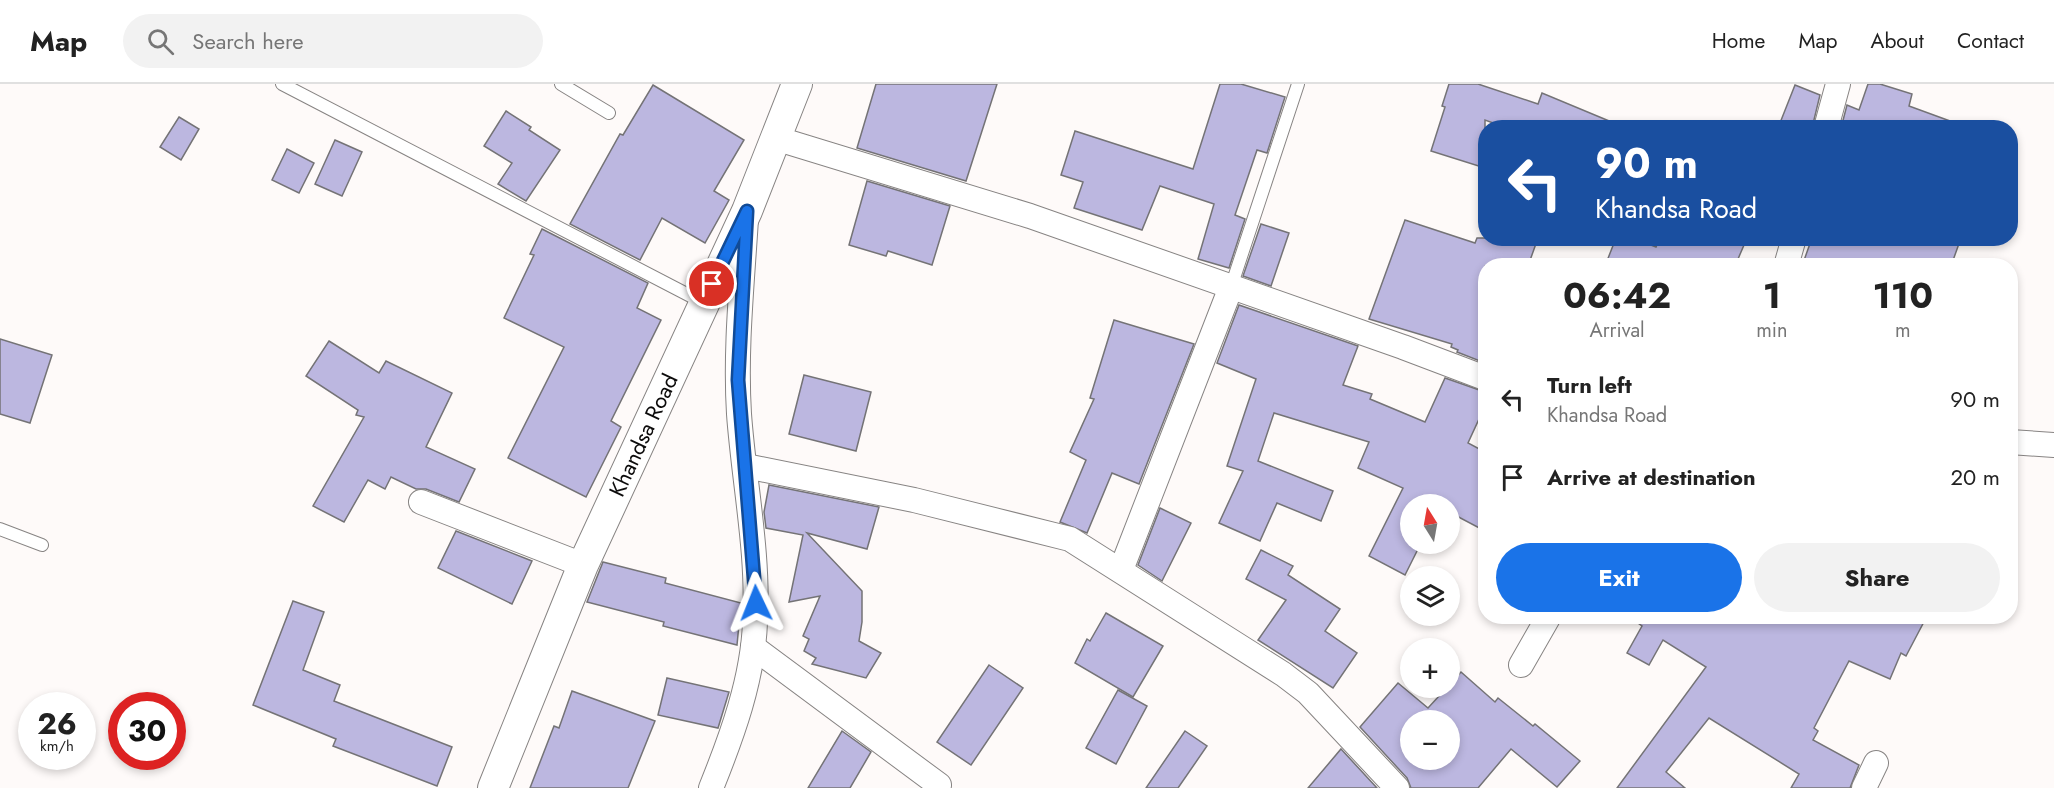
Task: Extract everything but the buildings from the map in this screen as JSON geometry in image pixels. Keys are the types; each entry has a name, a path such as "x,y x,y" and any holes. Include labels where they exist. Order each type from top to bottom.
{"street":[{"name":"Khandsa Road","path":"494,788 583,565 747,211 797,84"},
{"path":"1828,120 1838,84"},
{"path":"775,138 1030,216 1478,375"},
{"path":"711,788 732,736 753,647 756,583 738,380 747,211"},
{"path":"1121,570 1231,287"},
{"path":"2018,443 2054,445"},
{"path":"746,466 914,500 1070,539 1262,659 1308,693 1397,788"},
{"path":"421,502 583,565"},
{"path":"1521,665 1545,624"},
{"path":"753,647 939,785"},
{"path":"1864,788 1876,762"}],"lane":[{"path":"282,84 704,303"},
{"path":"561,84 609,113"},
{"path":"1231,287 1298,84"},
{"path":"0,529 42,546"}],"route":[{"path":"712,284 747,211 738,380 756,603"}]}
